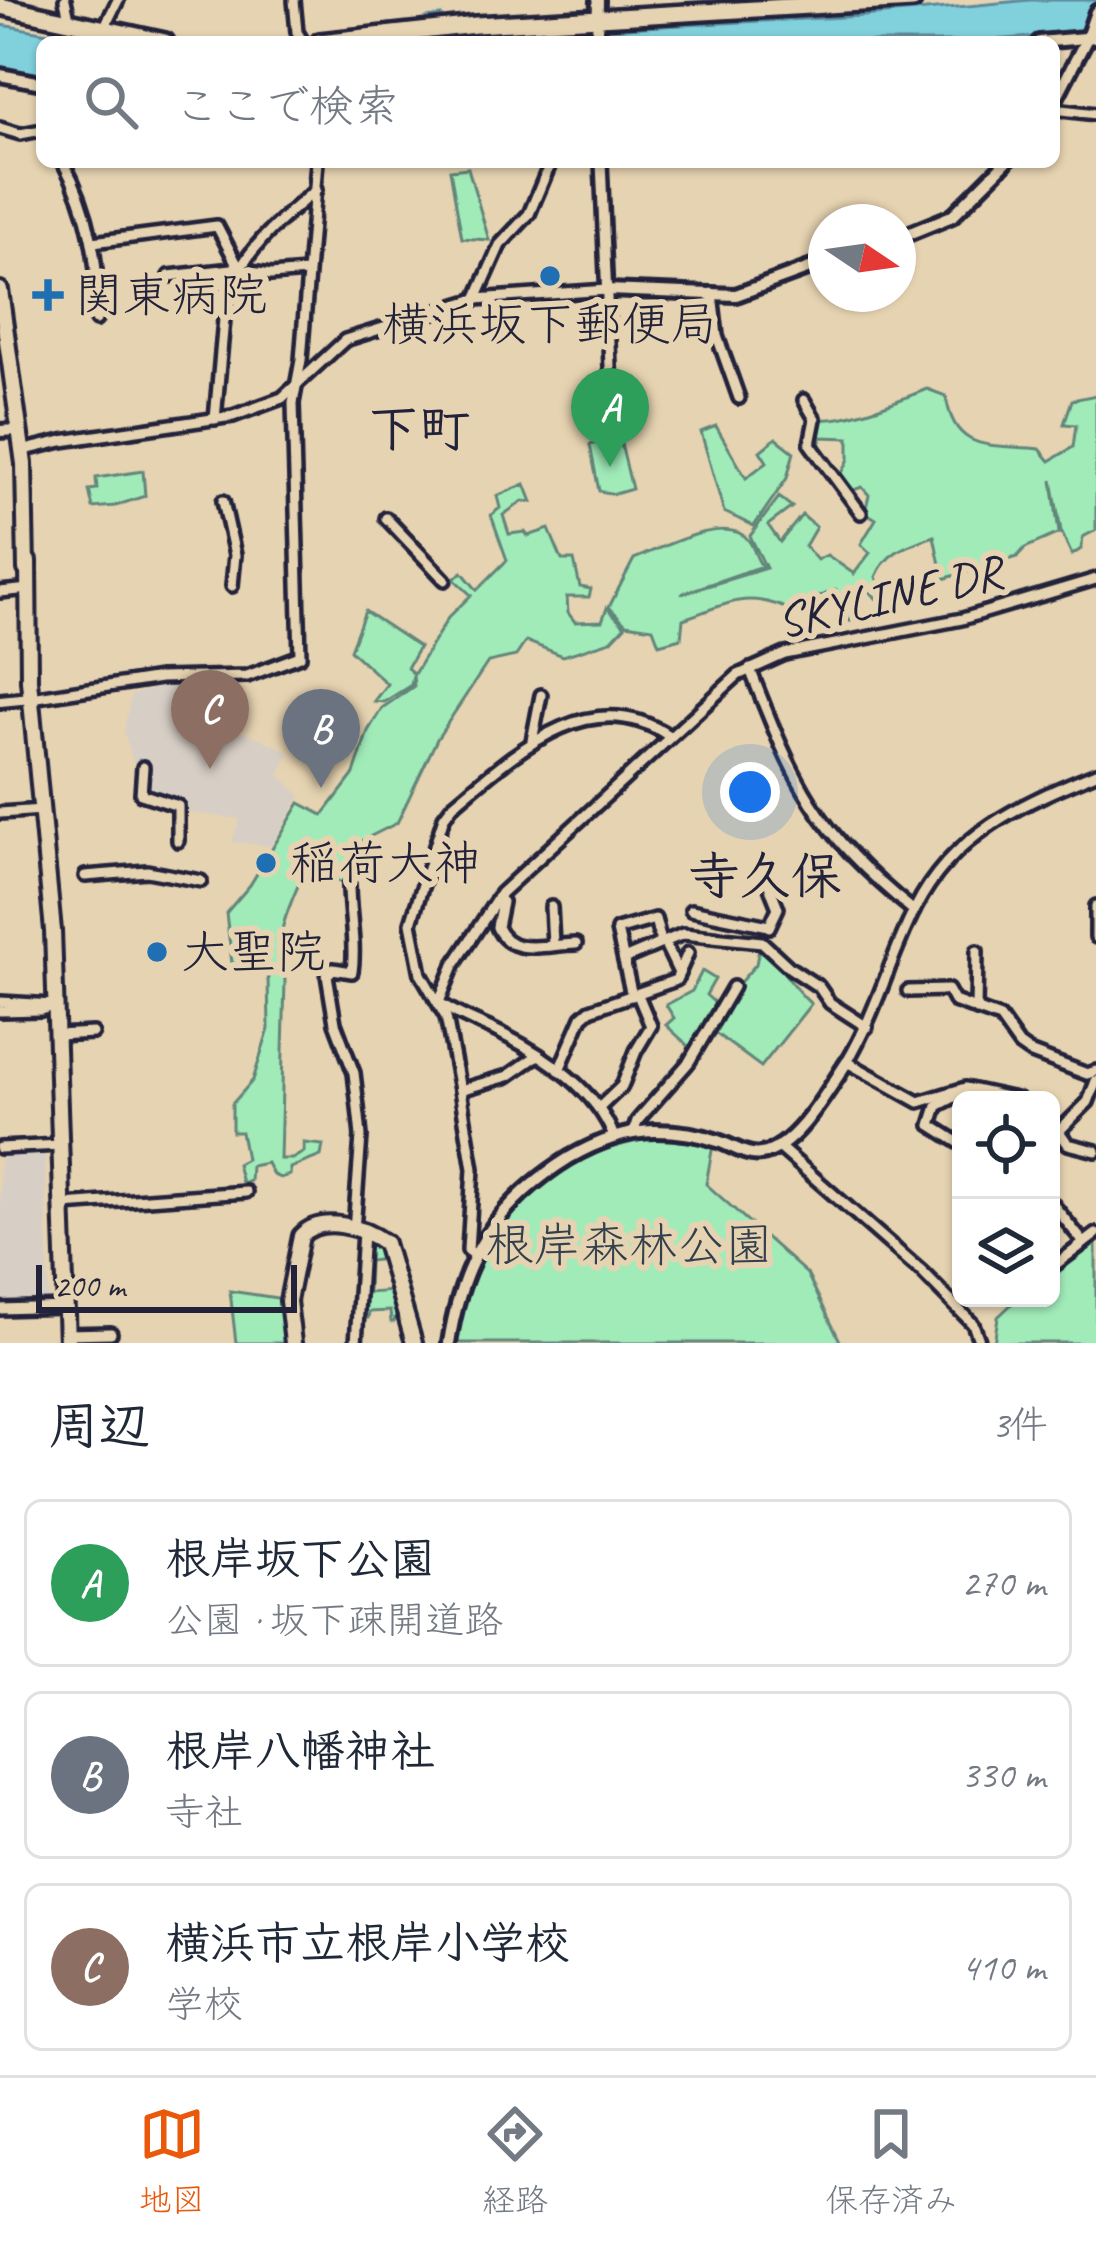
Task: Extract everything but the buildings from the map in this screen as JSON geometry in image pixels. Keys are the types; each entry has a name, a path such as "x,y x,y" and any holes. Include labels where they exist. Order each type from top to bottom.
{"highway":[{"path":"378,36 435,30 597,30 913,0"},
{"path":"0,9 134,36"}],"main road":[{"path":"0,290 21,452 28,561 31,698 57,1035 67,1338"},
{"path":"293,1343 287,1301 301,1236 308,1228 326,1223 380,1238 389,1252 414,1343"}],"street":[{"path":"65,0 70,23"},
{"path":"103,30 118,0"},
{"path":"294,0 299,36"},
{"path":"597,30 598,0"},
{"path":"1060,94 1091,36 1096,12"},
{"path":"1060,40 1091,36"},
{"path":"0,75 36,81"},
{"path":"1060,106 1096,115"},
{"path":"0,128 20,134 36,131"},
{"path":"66,168 93,242 96,320"},
{"path":"0,701 160,679 247,676 300,656 295,388 317,168"},
{"path":"476,299 500,245 529,214 548,168"},
{"path":"601,168 613,434"},
{"path":"916,231 952,216 1000,168"},
{"path":"215,418 226,297 270,229 316,190"},
{"path":"93,242 217,226 240,270"},
{"path":"21,452 62,441 215,418 272,403 295,388 345,340 476,299 607,290 736,295 808,269"},
{"path":"169,276 240,270 306,272"},
{"path":"712,293 717,336 739,398"},
{"path":"804,400 815,419 810,443 861,512"},
{"path":"0,431 17,430"},
{"path":"224,501 235,555 232,586"},
{"path":"386,518 445,580"},
{"name":"SKYLINE DR","path":"439,1002 454,964 497,898 526,866 737,675 785,654 999,610 1096,579"},
{"path":"0,592 29,587"},
{"path":"751,668 786,761 819,819 855,862 914,911"},
{"path":"532,741 542,695"},
{"path":"475,1255 468,1250 473,1169 446,1017 421,974 411,923 444,817 532,741 581,720 614,715 636,718 669,736"},
{"path":"142,767 140,794 178,806 178,842"},
{"path":"449,1343 475,1255 499,1216 522,1192 580,1152 614,1137 658,1131 700,1136 755,1155 782,1150 868,1027 914,911 953,856 986,825 1096,773"},
{"path":"0,813 43,810"},
{"path":"85,876 147,871 201,881"},
{"path":"760,941 778,908 768,883"},
{"path":"349,884 355,953 352,972 333,969 327,975 335,1023 354,1073 361,1136 356,1343"},
{"path":"497,898 502,902 497,926 503,940 518,947 576,944"},
{"path":"1096,906 1096,937"},
{"path":"551,907 553,944"},
{"path":"691,910 769,926"},
{"path":"598,1108 622,1086 651,1026 635,995 617,930 655,919 679,973"},
{"path":"624,959 683,934 760,941 819,987 830,1003 868,1027"},
{"path":"976,951 976,1010"},
{"path":"559,1070 582,1017 676,980 688,953"},
{"path":"633,1133 637,1121 689,1062 733,987"},
{"path":"908,991 948,990 954,1001 1000,1018 1029,1052 1087,1074 1096,1071"},
{"path":"0,1002 55,1005"},
{"path":"439,1002 559,1070 598,1108 614,1137"},
{"path":"0,1011 55,1005"},
{"path":"57,1035 93,1033"},
{"path":"460,1090 508,1076 538,1055"},
{"path":"847,1062 919,1102 969,1089 978,1091"},
{"path":"1060,1130 1088,1102 1096,1081"},
{"path":"965,1091 969,1089"},
{"path":"952,1098 937,1106 931,1125 952,1138"},
{"path":"1060,1132 1068,1144 1096,1151"},
{"path":"0,1148 61,1145"},
{"path":"782,1150 923,1273 973,1324 980,1343"},
{"path":"63,1205 246,1192"},
{"path":"1060,1213 1084,1243"},
{"path":"1060,1261 1096,1234"},
{"path":"0,1310 66,1307"},
{"path":"67,1338 111,1333"}],"shaded area":[{"path":"191,685 191,721 256,736 290,753 279,775 301,796 271,846 232,842 240,819 182,812 138,792 138,763 133,762 124,731 131,695"},
{"path":"45,1150 49,1303 0,1306 0,1152"}],"green space":[{"path":"468,168 489,240 462,238 450,170"},
{"path":"927,389 946,396 950,415 967,437 991,445 1040,449 1050,461 1073,447 1076,425 1064,424 1072,400 1096,395 1096,530 1083,537 1081,549 1072,555 1061,531 1052,480 1059,533 1025,548 1017,557 943,579 934,536 907,546 886,561 876,577 883,593 880,603 864,584 852,593 850,621 842,619 836,590 788,609 747,600 683,619 681,638 659,644 653,628 626,624 609,607 634,559 693,535 739,533 749,541 762,566 681,594 766,568 750,536 779,497 792,507 768,525 780,542 802,515 816,527 805,546 817,560 827,555 854,574 870,553 861,544 876,519 865,512 869,495 862,487 851,491 841,475 849,459 849,438 821,437 819,449 811,438 817,418 855,414"},
{"path":"716,426 746,478 767,462 760,451 776,438 794,452 787,478 754,526 724,512 701,432"},
{"path":"619,436 632,489 615,494 599,491 590,445"},
{"path":"143,471 145,496 93,508 89,490 97,489 96,478"},
{"path":"525,484 532,502 523,501 503,515 509,534 525,532 528,536 549,529 562,560 574,560 580,587 591,589 589,597 567,597 568,613 575,622 602,621 607,608 625,626 611,641 563,656 526,641 516,656 488,662 437,739 397,823 363,840 342,883 327,876 322,884 300,881 280,941 285,980 280,1159 304,1152 304,1143 323,1145 321,1156 290,1168 290,1175 280,1178 267,1163 251,1166 250,1181 242,1183 237,1164 246,1159 241,1132 232,1132 232,1104 253,1080 269,1029 268,977 256,968 232,963 226,913 250,885 300,803 323,815 354,774 368,731 382,708 414,686 413,675 411,685 384,702 374,701 387,684 350,650 365,611 419,647 407,668 414,674 448,618 471,595 454,579 462,572 477,590 507,560 491,515 500,508 497,496"},
{"path":"760,944 811,1004 761,1067 711,1030 735,988 756,964"},
{"path":"702,971 715,979 706,995 715,1003 728,985 732,988 694,1051 666,1025 674,1018 666,1005 692,991"},
{"name":"根岸森林公園","path":"654,1138 713,1145 706,1184 807,1274 841,1343 456,1343 480,1266 519,1205 576,1162"},
{"path":"372,1239 386,1259 369,1261 368,1293 394,1291 398,1307 394,1322 390,1311 369,1312 368,1318 362,1318 366,1244"},
{"path":"1096,1239 1096,1343 994,1343 998,1317 1009,1307 1060,1307 1060,1265"},
{"path":"230,1291 284,1299 289,1343 236,1343"}],"water":[{"path":"1030,0 1096,0 1096,32 1044,36 465,36 864,16"},
{"path":"441,16 445,36 428,36 426,18"},
{"path":"0,25 63,36 36,36 36,74 0,66"}],"place":[{"name":"横浜坂下郵便局","path":"550,276"},
{"name":"関東病院","path":"48,295"},
{"name":"根岸坂下公園","path":"610,467"},
{"name":"横浜市立根岸小学校","path":"210,769"},
{"name":"根岸八幡神社","path":"321,788"},
{"name":"稲荷大神","path":"266,863"},
{"name":"大聖院","path":"157,952"}],"district":[{"name":"下町","path":"419,429"},
{"name":"寺久保","path":"765,876"}]}
